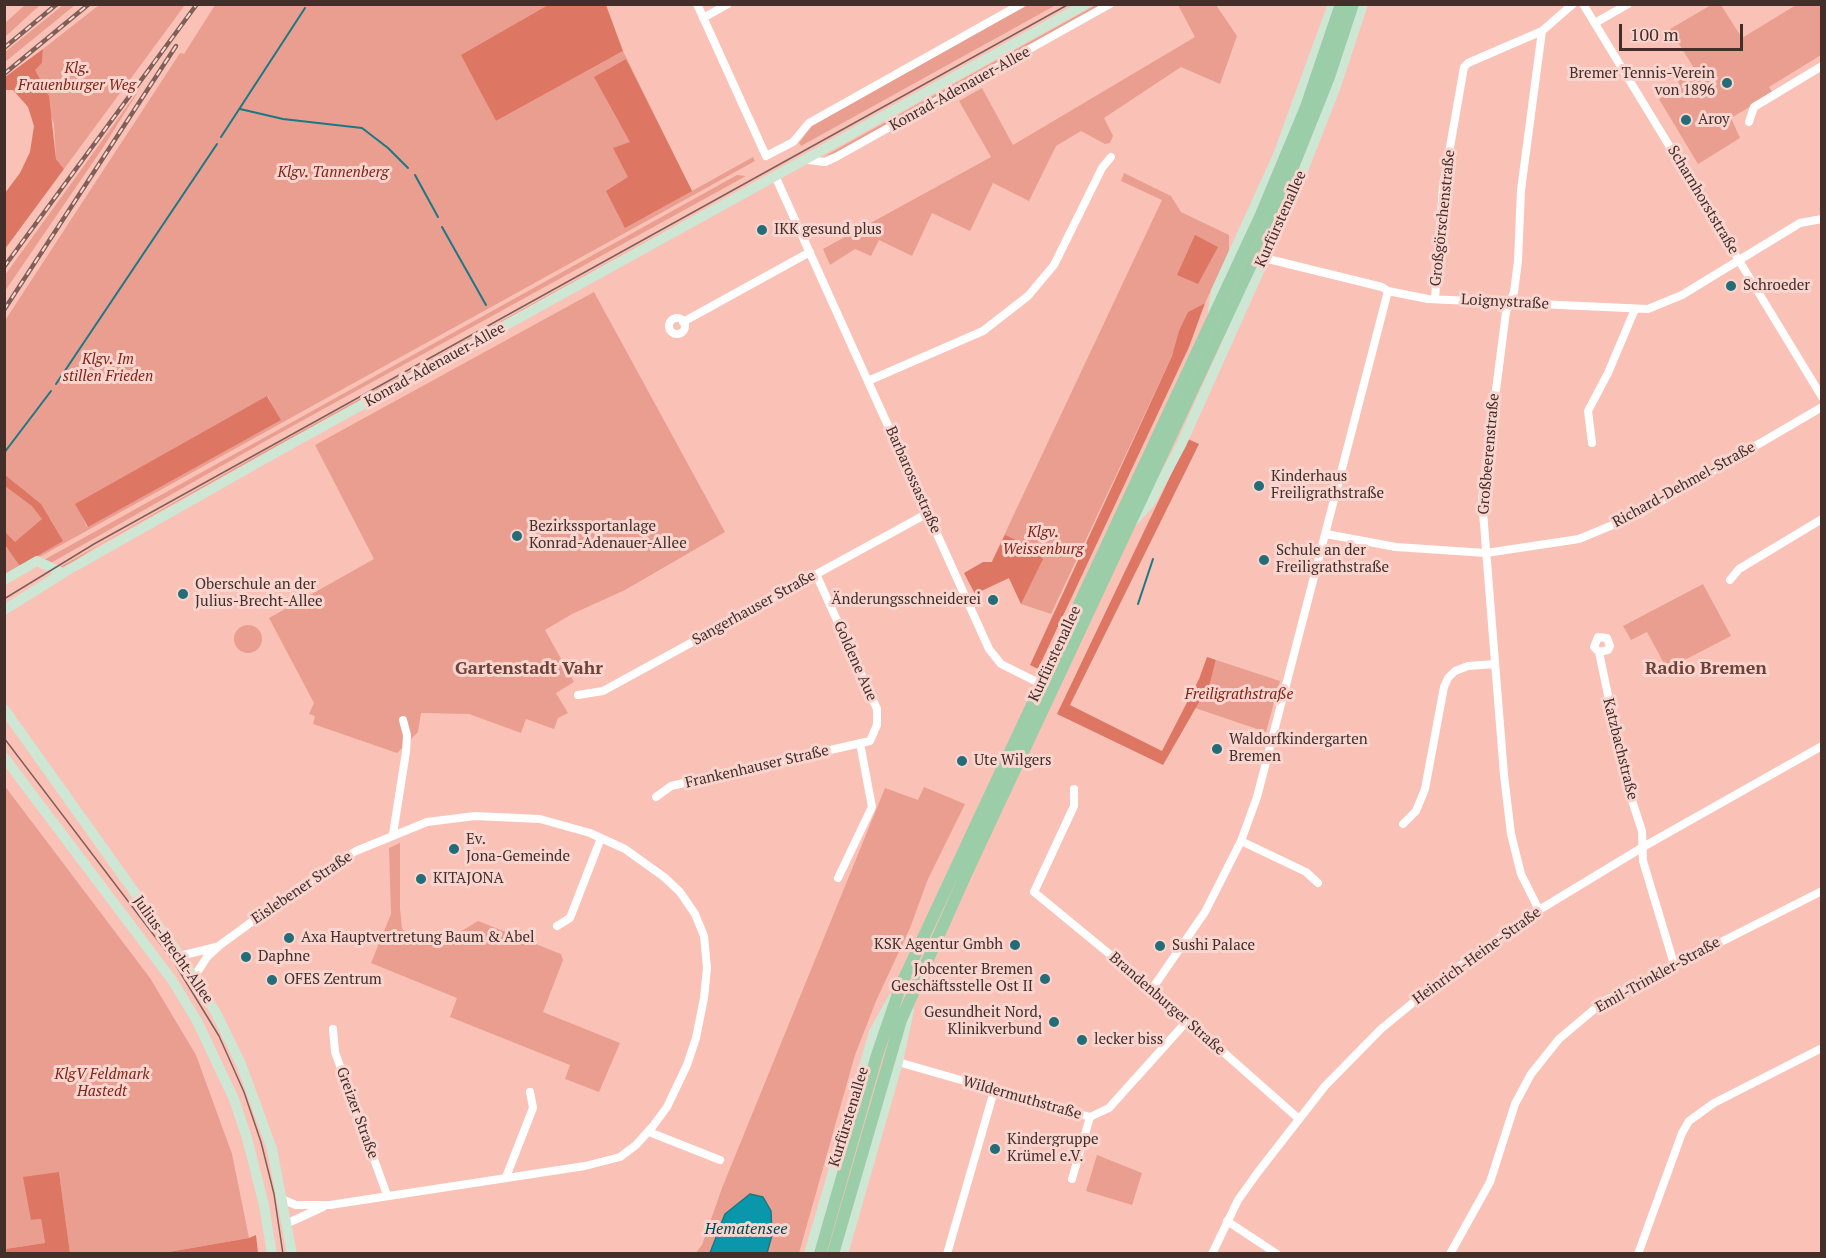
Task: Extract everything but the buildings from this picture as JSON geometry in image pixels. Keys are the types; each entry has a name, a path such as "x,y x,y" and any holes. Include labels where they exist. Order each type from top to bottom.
{"main road":[{"name":"Konrad-Adenauer-Allee","path":"4,610 63,573 275,453 776,178 1086,4"},
{"path":"1321,4 1329,18"},
{"name":"Kurfürstenallee","path":"1211,322 1216,291 1278,155 1333,4"},
{"name":"Kurfürstenallee","path":"833,1254 885,1071 912,995 967,872 1271,222 1328,64 1341,4"},
{"name":"Kurfürstenallee","path":"809,1254 874,1032 901,985 1211,322 1353,4"},
{"name":"Kurfürstenallee","path":"1132,521 1150,503 1181,445 1328,106 1364,4"},
{"path":"4,580 37,561 63,573"},
{"name":"Julius-Brecht-Allee","path":"4,709 180,956 236,1051 272,1149 284,1200 292,1254"},
{"name":"Julius-Brecht-Allee","path":"4,757 172,980 197,1021 234,1099 247,1138 260,1186 272,1254"},
{"name":"Kurfürstenallee","path":"820,1254 877,1055 901,985"},
{"name":"Kurfürstenallee","path":"843,1254 898,1062 912,995"}],"street":[{"path":"697,4 766,156 793,142 809,123 1021,4"},
{"path":"703,18 728,4"},
{"name":"Konrad-Adenauer-Allee","path":"808,160 825,162 836,158 1110,4"},
{"path":"1542,31 1573,4"},
{"name":"Scharnhorststraße","path":"1583,4 1821,397"},
{"path":"1595,23 1628,4"},
{"name":"Großgörschenstraße","path":"1435,299 1443,187 1464,67 1468,63 1542,31"},
{"name":"Großbeerenstraße","path":"1539,910 1528,891 1514,852 1504,775 1482,499 1492,414 1518,261 1521,190 1537,86 1542,31"},
{"path":"1749,122 1754,107 1821,66"},
{"path":"868,381 983,331 1028,296 1054,265 1102,168 1111,157"},
{"name":"Barbarossastraße","path":"776,178 989,649 1001,664 1041,684"},
{"name":"Loignystraße","path":"1264,258 1382,287 1388,291 1435,299 1647,309 1682,295 1800,223 1821,219"},
{"path":"683,322 810,252"},
{"path":"1152,989 1206,912 1241,841 1267,764 1388,291"},
{"path":"1592,443 1588,411 1608,373 1635,309"},
{"name":"Richard-Dehmel-Straße","path":"1326,534 1396,547 1486,553 1554,545 1599,532 1647,509 1821,407"},
{"name":"Sangerhauser Straße","path":"578,695 603,691 928,513"},
{"path":"1730,580 1738,569 1821,519"},
{"name":"Goldene Aue","path":"816,574 877,710 877,725 870,741 860,743"},
{"name":"Katzbachstraße","path":"1599,652 1626,782 1642,831 1642,861 1674,963"},
{"path":"1403,824 1416,811 1425,789 1444,687 1448,678 1455,671 1468,666 1495,664"},
{"path":"393,834 406,752 407,735 403,720"},
{"path":"838,878 872,807 860,743"},
{"name":"Frankenhauser Straße","path":"656,797 670,786 860,743"},
{"name":"Heinrich-Heine-Straße","path":"1212,1254 1227,1221 1258,1172 1333,1078 1381,1029 1444,977 1539,910 1643,847 1821,746"},
{"name":"Brandenburger Straße","path":"1074,789 1074,806 1034,892 1152,989 1299,1119"},
{"name":"Eislebener Straße","path":"194,977 207,957 220,945 331,866 393,834 427,822 496,815 540,819 602,838 634,854 674,885 694,914 706,949 704,998 696,1038 677,1089 649,1132 618,1158 585,1166 330,1205 296,1205 284,1200"},
{"path":"557,926 570,918 602,838"},
{"path":"1241,841 1306,872 1318,883"},
{"name":"Emil-Trinkler-Straße","path":"1450,1254 1490,1182 1515,1104 1531,1074 1559,1040 1601,1003 1674,963 1820,892"},
{"name":"Eislebener Straße","path":"180,956 220,945"},
{"name":"Wildermuthstraße","path":"898,1062 1090,1117 1109,1108 1187,1021"},
{"name":"Greizer Straße","path":"333,1029 335,1052 387,1195"},
{"path":"1638,1254 1682,1133 1689,1122 1698,1112 1714,1103 1821,1048"},
{"path":"947,1254 994,1090"},
{"path":"506,1178 533,1108 530,1092"},
{"path":"1072,1179 1090,1117"},
{"path":"649,1132 720,1160"},
{"name":"Eislebener Straße","path":"288,1223 330,1205"},
{"path":"1227,1221 1277,1254"}],"green space":[{"path":"26,4 40,5 5,37 5,23"},
{"path":"63,5 75,5 5,62 5,52"},
{"name":"Klg. Frauenburger Weg","path":"99,5 185,5 64,169 56,159 54,124 34,70 42,63 43,49"},
{"name":"Klgv. Tannenberg","path":"215,5 550,5 462,55 496,121 623,51 692,191 753,157 755,161 5,576 5,550 7,548 4,545 4,322 180,53 184,54","holes":["268,396 280,420 87,527 76,504"]},
{"path":"1028,5 1056,5 801,146 799,143 814,123"},
{"path":"1096,5 1102,5 835,153 823,157"},
{"path":"1178,5 1216,5 1237,36 1220,84 1181,67 1104,118 1113,136 1110,143 1105,144 1081,131 1056,146 1029,201 993,183 970,231 932,213 912,256 879,240 871,256 855,249 830,265 823,249 991,157 959,101 982,88 1013,145 1195,37"},
{"name":"Bremer Tennis-Verein von 1896","path":"1711,5 1721,5 1742,38 1796,5 1821,5 1821,55 1769,87 1773,93 1731,118 1740,138 1698,164 1659,99 1680,86 1678,81 1695,70 1670,29"},
{"path":"143,84 102,149 5,291 5,275"},
{"name":"Klgv. Weissenburg","path":"1124,173 1171,196 1181,212 1229,235 1229,252 1205,303 1188,312 1172,356 1051,614 1021,604 1009,578 991,563 1162,200 1121,181"},
{"path":"737,175 746,176 269,439 49,564 42,561"},
{"path":"712,205 96,547 61,570 58,568 272,447"},
{"name":"Bezirkssportanlage Konrad-Adenauer-Allee","path":"594,292 725,532 625,590 572,614 545,630 574,682 556,693 568,713 558,718 554,729 526,719 521,733 469,714 421,713 418,732 397,753 313,724 315,716 309,714 314,703 269,618 374,559 315,445"},
{"path":"1703,584 1731,636 1667,669 1647,632 1631,640 1623,626"},
{"path":"248,625 258,629 262,639 258,649 248,653 238,649 234,639 238,629"},
{"name":"Freiligrathstraße","path":"1216,660 1280,681 1266,732 1195,708 1210,683"},
{"name":"KlgV Feldmark Hastedt","path":"4,785 150,978 196,1055 232,1154 249,1238 163,1253 70,1253 59,1172 31,1220 41,1219 45,1243 5,1249"},
{"path":"924,787 965,804 928,879 910,928 876,1001 855,1055 799,1253 695,1254 702,1245 722,1188 885,788 918,800"},
{"path":"400,843 402,929 409,934 447,940 478,921 561,954 563,960 543,1012 620,1043 599,1092 565,1079 570,1065 450,1017 457,998 371,963 391,914 389,848"},
{"path":"1097,1155 1142,1173 1132,1205 1086,1191"}],"shaded area":[{"path":"550,4 606,5 623,51 496,121 461,55"},
{"path":"43,49 42,63 35,70 49,96 56,159 64,169 5,249 5,193 20,173 30,152 34,126 28,107 13,90 5,90 5,77"},
{"path":"626,59 692,191 625,228 606,191 628,177 613,148 630,142 594,77"},
{"path":"1195,235 1218,247 1198,284 1177,275"},
{"path":"1205,303 1189,347 1038,669 1030,665 1172,356 1179,331 1188,312"},
{"path":"267,396 281,420 88,527 75,504"},
{"path":"1188,439 1199,444 1070,705 1162,751 1199,679 1207,657 1216,660 1210,683 1163,765 1057,714"},
{"path":"5,475 41,504 63,541 20,566 5,545 4,531 15,542 42,519 32,506 5,486"},
{"path":"1005,535 1031,547 1043,559 1021,604 1009,578 975,594 964,573 983,562 992,562"},
{"path":"59,1172 70,1253 5,1253 5,1249 45,1243 41,1219 31,1220 23,1177"},
{"path":"256,1235 258,1253 163,1253 249,1238"}],"water":[{"name":"Hematensee","path":"750,1194 763,1197 771,1211 772,1235 767,1253 710,1253 725,1214"}],"waterway":[{"path":"221,137 305,8"},
{"path":"240,109 283,119 362,128 388,148 408,168"},
{"path":"56,384 217,144"},
{"path":"415,175 438,217"},
{"path":"442,227 486,305"},
{"path":"4,453 51,391"},
{"path":"1138,604 1153,559"}],"tram line":[{"path":"4,599 94,544 1069,4"},
{"path":"4,738 172,959 219,1036 244,1092 261,1142 274,1194 283,1254"}],"railway":[{"path":"4,48 57,4"},
{"path":"4,74 89,4"},
{"path":"4,267 197,4"},
{"path":"4,310 176,46"}],"place":[{"name":"Bremer Tennis-Verein von 1896","path":"1727,83"},
{"name":"Aroy","path":"1686,120"},
{"name":"IKK gesund plus","path":"762,230"},
{"name":"Schroeder","path":"1731,286"},
{"name":"Kinderhaus Freiligrathstraße","path":"1259,486"},
{"name":"Bezirkssportanlage Konrad-Adenauer-Allee","path":"517,536"},
{"name":"Schule an der Freiligrathstraße","path":"1264,560"},
{"name":"Oberschule an der Julius-Brecht-Allee","path":"183,594"},
{"name":"Änderungsschneiderei","path":"993,600"},
{"name":"Waldorfkindergarten Bremen","path":"1217,749"},
{"name":"Ute Wilgers","path":"962,761"},
{"name":"Ev. Jona-Gemeinde","path":"454,849"},
{"name":"KITAJONA","path":"421,879"},
{"name":"Axa Hauptvertretung Baum & Abel","path":"289,938"},
{"name":"KSK Agentur Gmbh","path":"1015,945"},
{"name":"Sushi Palace","path":"1160,946"},
{"name":"Daphne","path":"246,957"},
{"name":"Jobcenter Bremen Geschäftsstelle Ost II","path":"1045,979"},
{"name":"OFES Zentrum","path":"272,980"},
{"name":"Gesundheit Nord, Klinikverbund","path":"1054,1022"},
{"name":"lecker biss","path":"1082,1040"},
{"name":"Kindergruppe Krümel e.V.","path":"995,1149"}],"district":[{"name":"Gartenstadt Vahr","path":"529,669"},
{"name":"Radio Bremen","path":"1706,669"}],"park label":[{"name":"Klgv. Im stillen Frieden","path":"108,368"}]}
